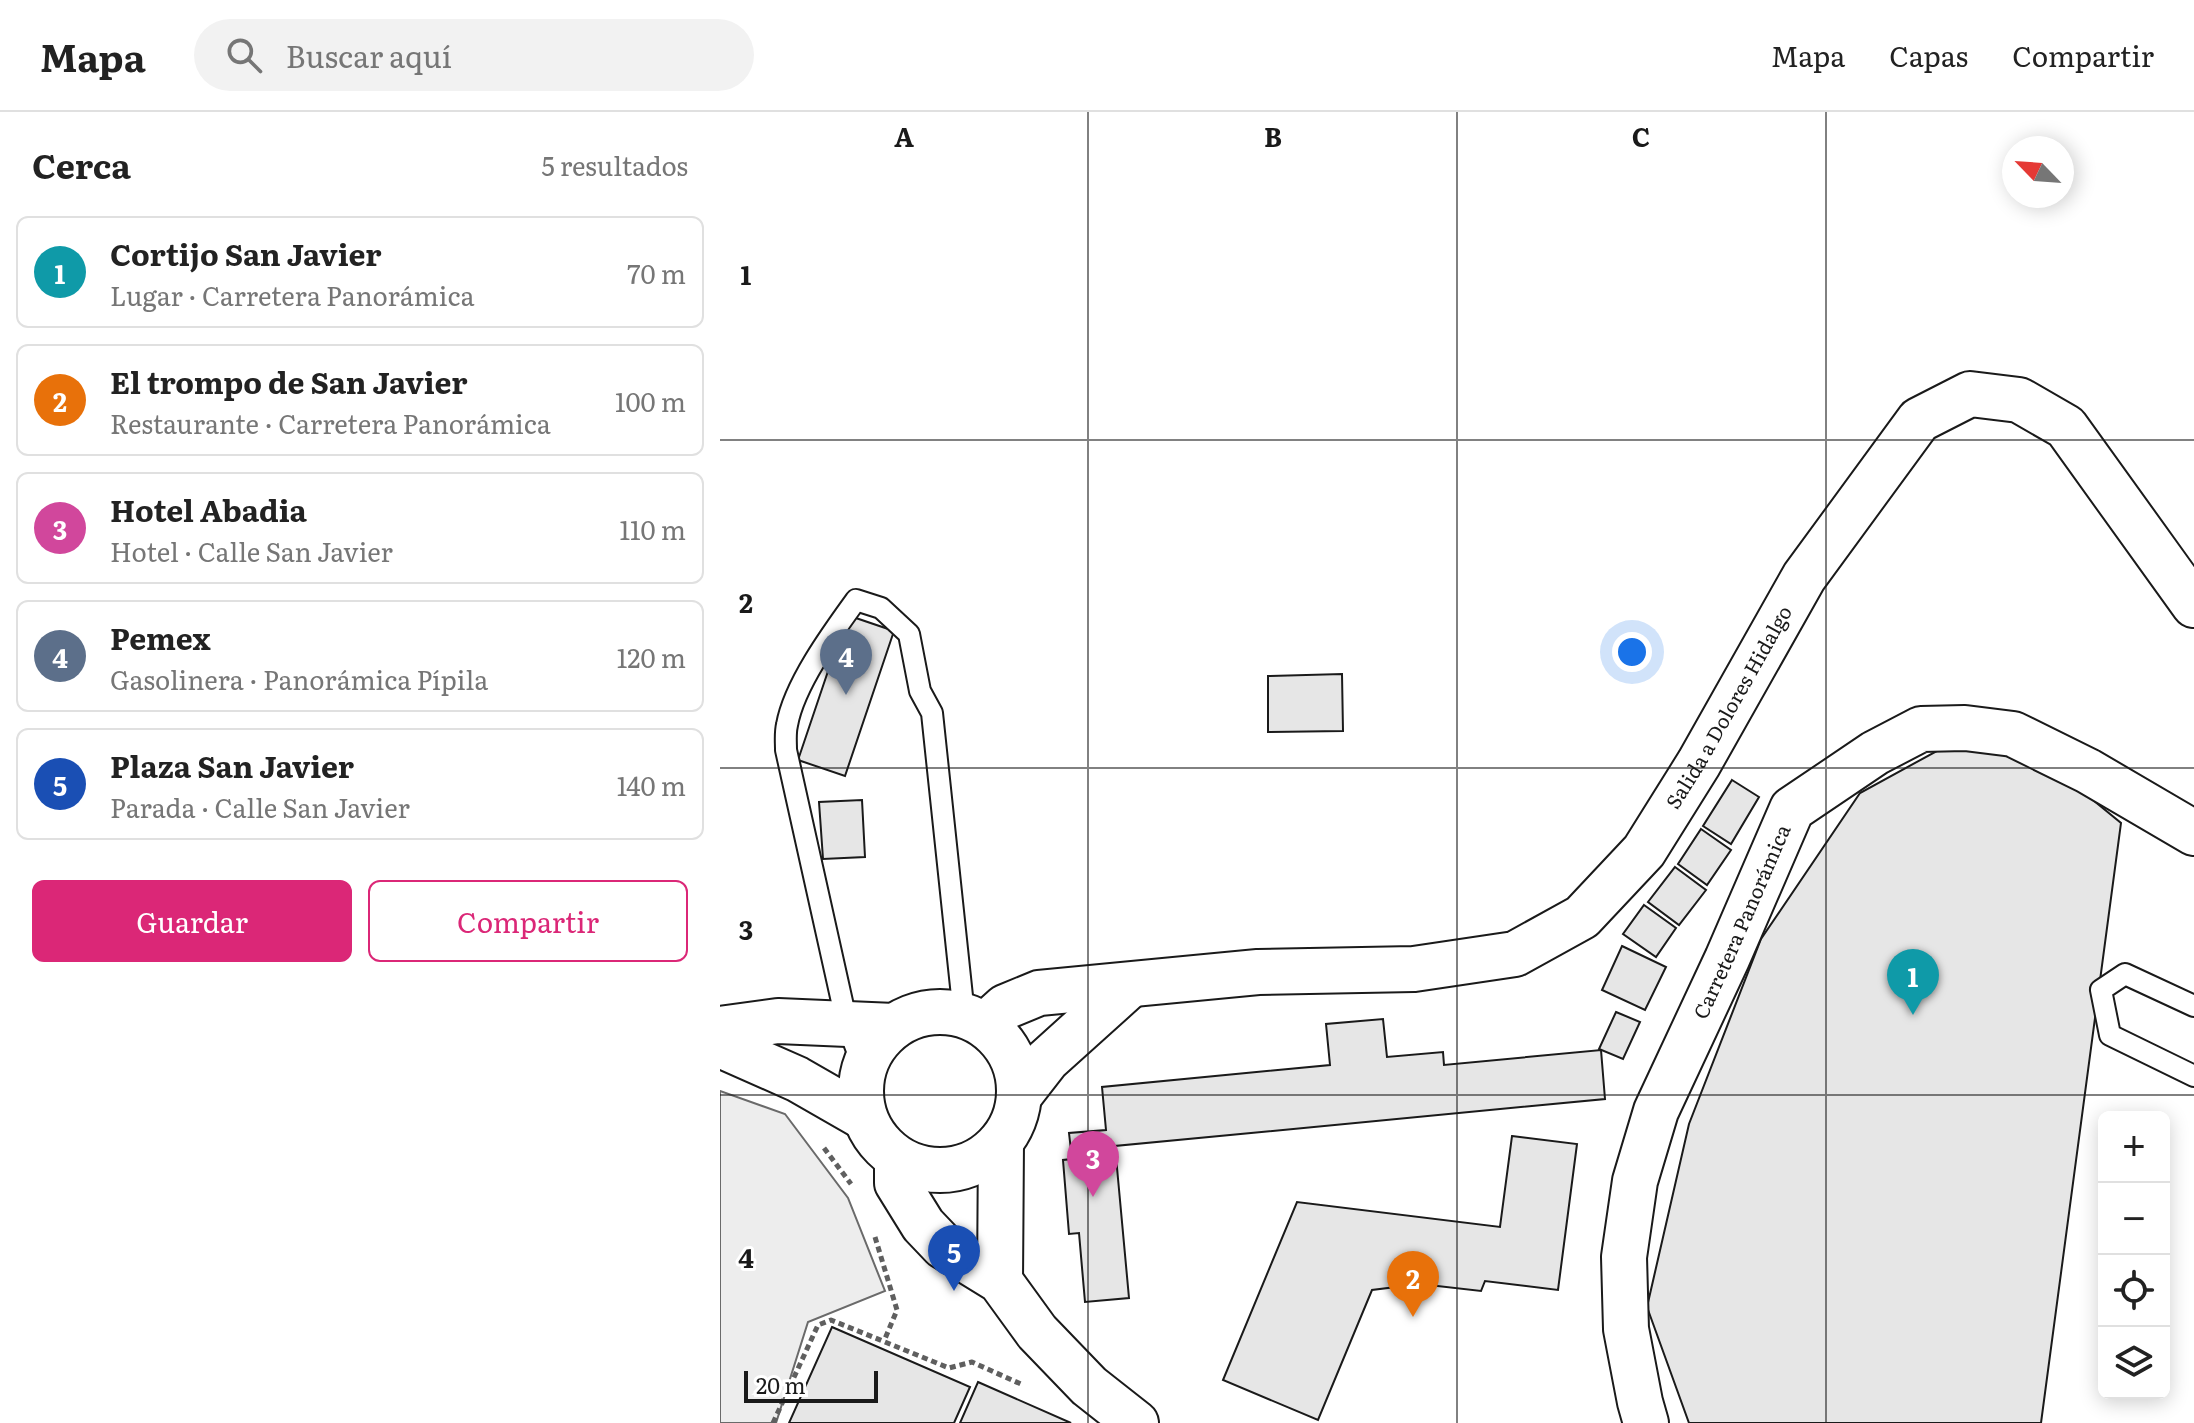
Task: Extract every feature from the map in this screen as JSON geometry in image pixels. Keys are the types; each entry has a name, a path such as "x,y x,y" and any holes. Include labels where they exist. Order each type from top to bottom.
{"main road":[{"name":"Salida a Dolores Hidalgo","path":"974,1020 1039,993 1128,987 1258,972 1414,969 1515,954 1582,917 1644,851 1714,737 1804,577 1919,420 1970,394 2019,400 2066,427 2194,605"},
{"name":"Carretera Panorámica","path":"1646,1423 1626,1329 1624,1257 1635,1181 1656,1111 1792,809 1875,753 1921,729 1965,728 2013,734 2088,771 2194,833"},
{"path":"1019,1096 1047,1060 1128,987"},
{"path":"940,1011 974,1020 1004,1044 1016,1069 1019,1096 1014,1121 1001,1142 984,1158 963,1167 941,1171 918,1168 897,1159 878,1141 865,1118 861,1093 864,1069 875,1045 894,1026 916,1015 940,1011"},
{"path":"720,1029 778,1021 894,1026"},
{"path":"720,1045 797,1079 865,1118"},
{"path":"1000,1281 1001,1142"},
{"path":"897,1159 897,1183 923,1225 943,1246 1000,1281 1037,1332 1089,1386 1136,1423"}],"lane":[{"path":"864,1069 847,1024 786,750 786,725 819,652 856,600 881,608 909,634 920,691 932,713 974,1020"},
{"path":"2194,1006 2125,974 2101,990 2110,1035 2194,1076"}],"path":[{"path":"817,1138 852,1186"},
{"path":"873,1232 897,1310 884,1341"},
{"path":"773,1423 818,1325 831,1320 949,1368 972,1362 1027,1387"}],"shaded area":[{"path":"720,1091 785,1114 848,1198 885,1291 808,1322 776,1423 720,1423"}],"building":[{"path":"847,615 894,631 845,776 798,760"},
{"path":"1342,674 1343,731 1268,732 1268,676"},
{"path":"1946,746 2026,752 2066,778 2121,823 2041,1423 1689,1423 1647,1307 1689,1124 1761,939 1860,793"},
{"path":"1732,780 1759,797 1731,844 1703,826"},
{"path":"862,800 865,857 823,859 819,802"},
{"path":"1701,829 1731,850 1707,885 1678,864"},
{"path":"1675,867 1706,890 1679,925 1648,902"},
{"path":"1644,905 1676,928 1656,957 1623,934"},
{"path":"1622,946 1666,967 1645,1010 1602,990"},
{"path":"1616,1012 1640,1022 1623,1059 1599,1049"},
{"path":"1383,1019 1387,1057 1443,1052 1444,1065 1601,1050 1605,1099 1115,1146 1129,1298 1085,1302 1079,1233 1069,1234 1063,1160 1072,1159 1069,1133 1106,1130 1102,1087 1330,1065 1326,1024"},
{"path":"1512,1136 1577,1144 1558,1290 1485,1281 1481,1291 1420,1284 1372,1290 1318,1420 1223,1380 1297,1202 1500,1227"},
{"path":"832,1327 970,1387 954,1423 789,1423"},
{"path":"978,1382 1071,1423 960,1423"}],"place":[{"name":"Pemex","path":"846,695"},
{"name":"Cortijo San Javier","path":"1913,1015"},
{"name":"Hotel Abadia","path":"1093,1197"},
{"name":"Plaza San Javier","path":"954,1291"},
{"name":"El trompo de San Javier","path":"1413,1317"}]}
